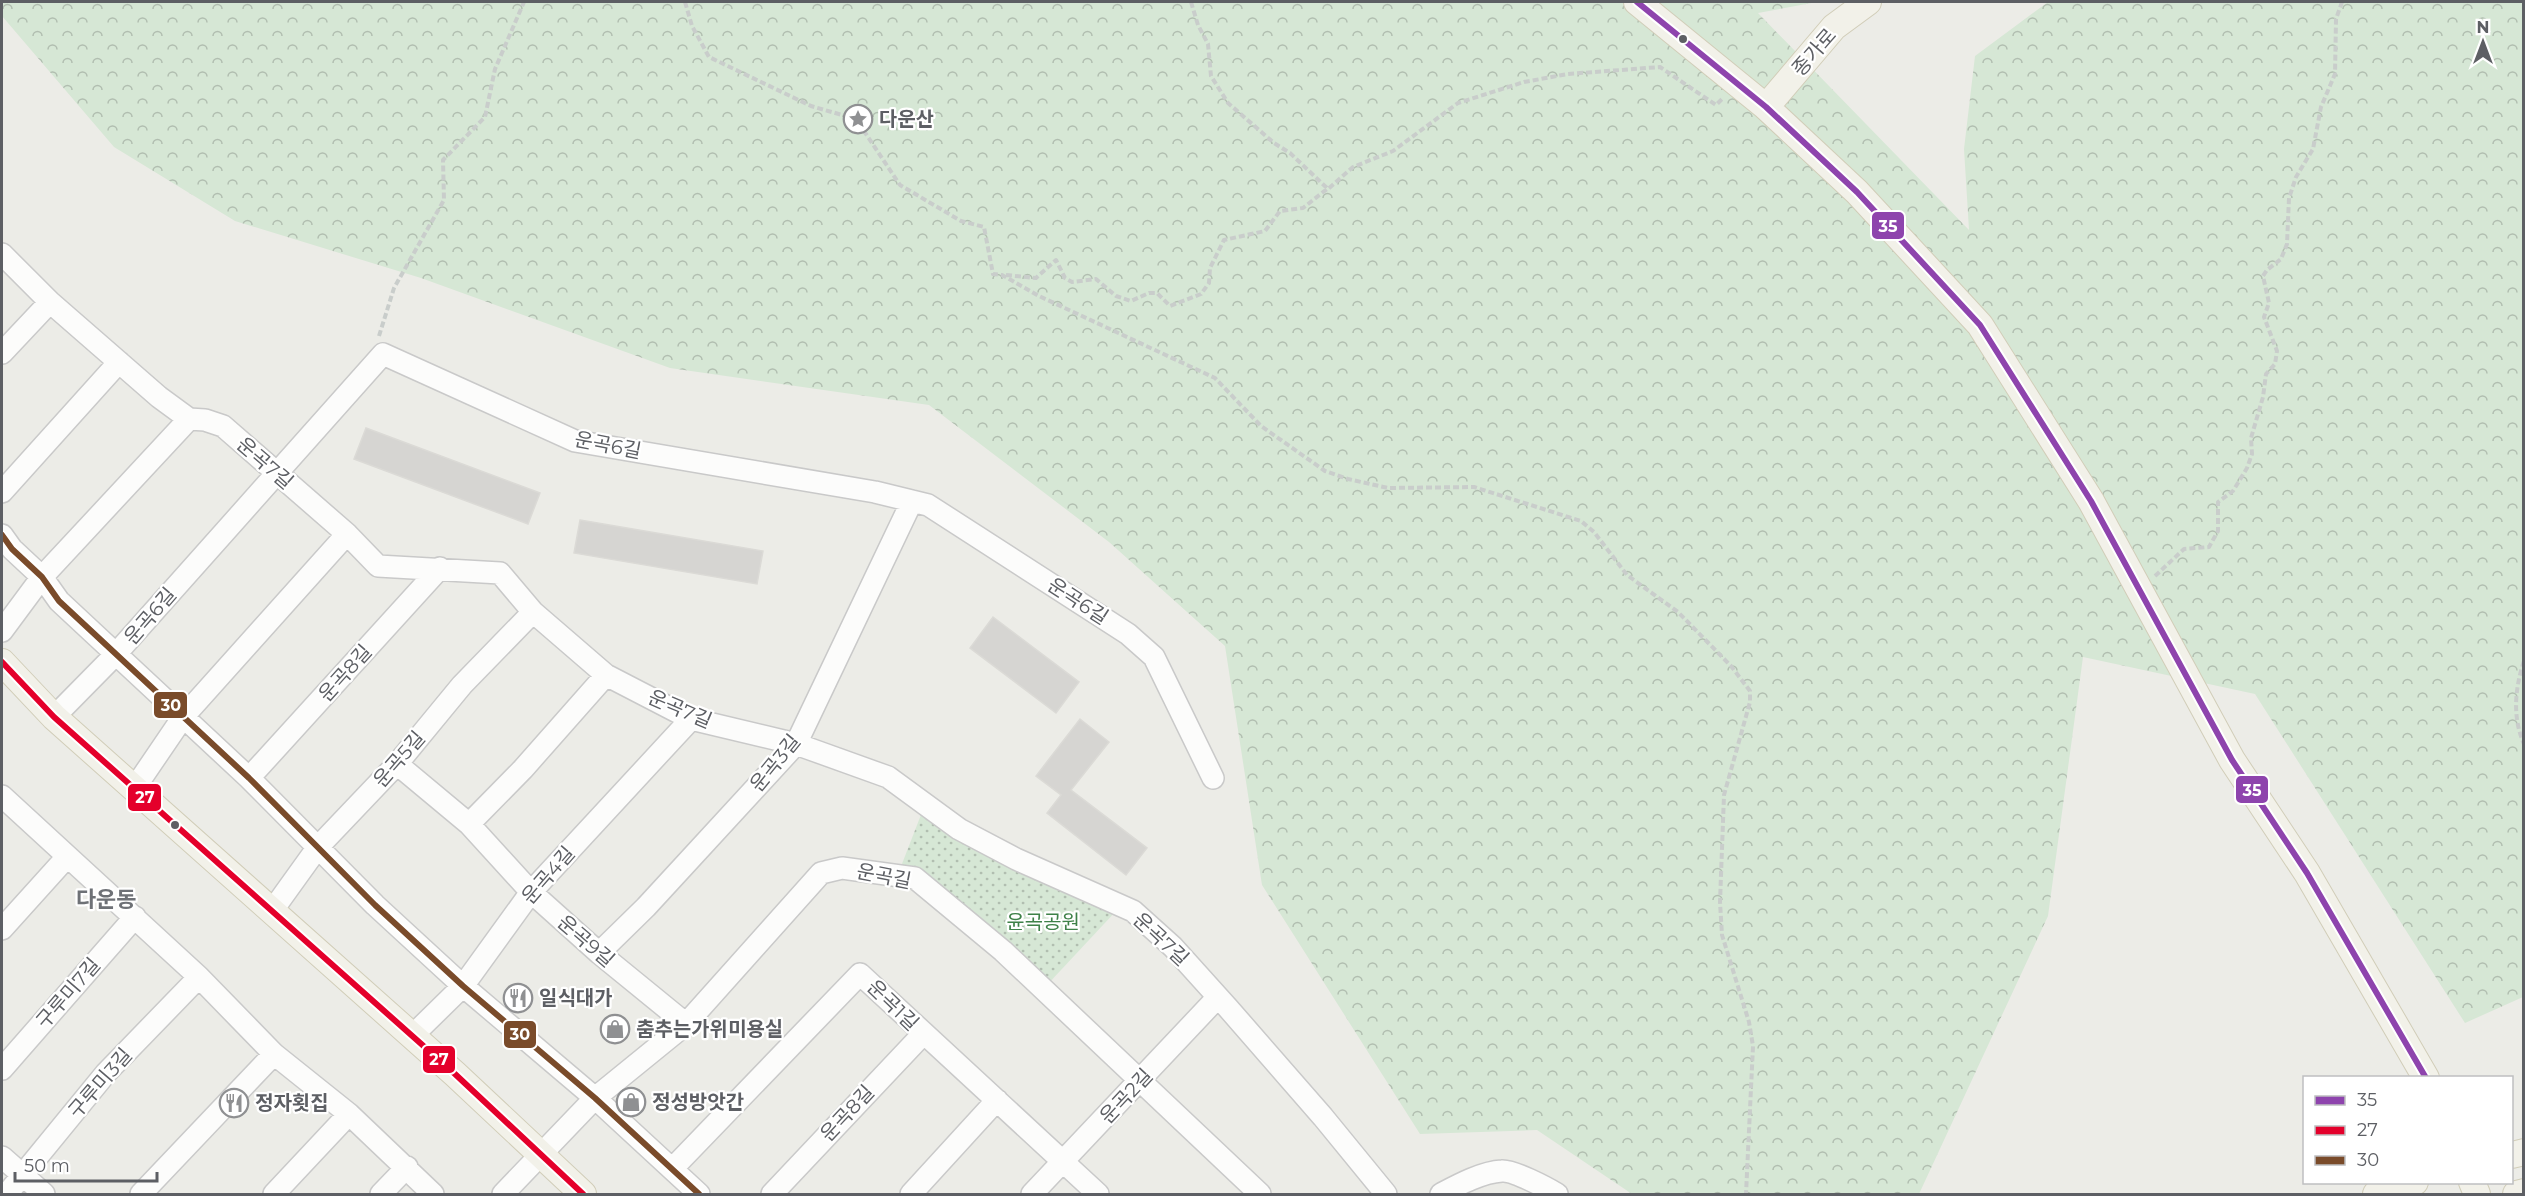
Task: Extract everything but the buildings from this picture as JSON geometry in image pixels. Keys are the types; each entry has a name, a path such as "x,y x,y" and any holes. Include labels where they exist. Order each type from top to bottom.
{"main road":[{"path":"1637,2 1737,86 1766,107 1857,192 1980,325 2091,501 2140,587 2232,760 2307,873 2425,1076"},
{"name":"종가로","path":"1766,107 1834,27 1868,2"},
{"path":"2,662 54,717 584,1194"},
{"path":"2376,1194 2408,1184"},
{"path":"2516,1194 2523,1192"}],"street":[{"name":"운곡7길","path":"2,254 50,302 142,384 189,419 205,420 223,426 347,534 378,566 500,573 533,612 606,675 691,719 796,744 888,777 959,829 1016,859 1133,911 1173,947 1218,997 1323,1117 1386,1194"},
{"path":"2,353 50,302"},
{"name":"운곡6길","path":"54,717 115,655 383,354 575,441 875,492 928,505 1128,634 1154,657 1212,778"},
{"path":"2,492 119,362"},
{"path":"2,631 42,577 189,419"},
{"name":"운곡3길","path":"599,954 646,907 796,744 912,501"},
{"path":"134,789 183,717 347,534"},
{"path":"2,535 12,549 42,577 59,602 249,778 375,905 463,986 595,1098 699,1194"},
{"name":"운곡8길","path":"249,778 440,568"},
{"name":"운곡5길","path":"272,911 318,847 396,764 462,685 533,612"},
{"path":"469,824 523,769 606,675"},
{"name":"운곡4길","path":"411,1036 463,986 531,892 691,719"},
{"name":"운곡9길","path":"396,764 469,824 531,892 599,954 686,1024"},
{"path":"2,796 66,858 135,917 274,1054 350,1114 433,1194"},
{"path":"2,929 66,858"},
{"name":"운곡길","path":"503,1194 595,1098 686,1024 821,873 842,868 915,878 1003,951 1260,1194"},
{"name":"구루미7길","path":"2,1069 135,917"},
{"name":"운곡1길","path":"672,1169 860,974 1098,1194"},
{"name":"구루미3길","path":"7,1194 106,1073 198,977"},
{"name":"운곡2길","path":"1032,1194 1218,997"},
{"name":"운곡8길","path":"772,1194 923,1034"},
{"path":"141,1194 274,1054"},
{"path":"911,1194 997,1100"},
{"path":"274,1194 350,1114"},
{"path":"2,1157 22,1178 44,1194"},
{"path":"381,1194 407,1167"},
{"path":"1441,1194 1460,1184 1504,1170 1557,1194"}],"path":[{"path":"376,362 381,324 394,288 444,200 442,160 485,117 495,69 524,2"},
{"path":"685,2 692,26 709,57 811,106 856,119 900,185 960,221 984,227 993,274 1036,278 1056,260 1065,278 1072,282 1096,279 1116,296 1131,301 1149,293 1157,293 1170,306 1201,294 1209,283 1210,268 1224,240 1265,231 1281,211 1303,208 1353,167 1393,151 1458,103 1524,82 1568,74 1660,68 1716,105 1737,86"},
{"path":"1191,2 1198,25 1208,44 1211,76 1228,103 1274,143 1290,153 1328,189"},
{"path":"2140,587 2166,568 2184,549 2209,547 2218,531 2218,502 2233,491 2252,454 2251,438 2263,397 2266,374 2275,364 2277,351 2264,317 2269,303 2264,276 2267,270 2281,260 2287,244 2289,198 2296,177 2313,149 2321,107 2335,74 2336,19 2342,2"},
{"path":"1002,275 1039,296 1215,378 1261,426 1325,471 1388,488 1474,487 1581,521 1593,532 1627,575 1678,612 1745,681 1750,691 1750,702 1724,795 1720,902 1722,935 1749,1022 1753,1047 1746,1194"},
{"path":"2523,661 2516,697 2517,728 2523,744"}],"green space":[{"path":"2,2 1817,2 1758,13 1969,230 1964,149 1975,56 2048,2 2523,2 2523,997 2465,1023 2255,694 2083,657 2048,916 1919,1194 1632,1194 1537,1130 1420,1134 1262,885 1225,646 1109,542 929,405 670,368 421,278 235,221 114,147 2,16"},
{"name":"윤곡공원","path":"924,807 1117,910 1047,985 900,869"}],"transit line":[{"name":"35","path":"1637,2 1766,107 1857,192 1980,325 2091,501 2232,760 2307,873 2425,1076"},
{"name":"30","path":"2,535 12,549 42,577 59,601 249,778 375,905 463,986 595,1098 699,1194"},
{"name":"27","path":"2,662 54,717 455,1074 583,1194"}],"place":[{"name":"다운산","path":"858,119"},
{"name":"일식대가","path":"518,998"},
{"name":"춤추는가위미용실","path":"615,1029"},
{"name":"정성방앗간","path":"631,1102"},
{"name":"정자횟집","path":"234,1103"}],"district":[{"name":"다운동","path":"106,899"}]}
